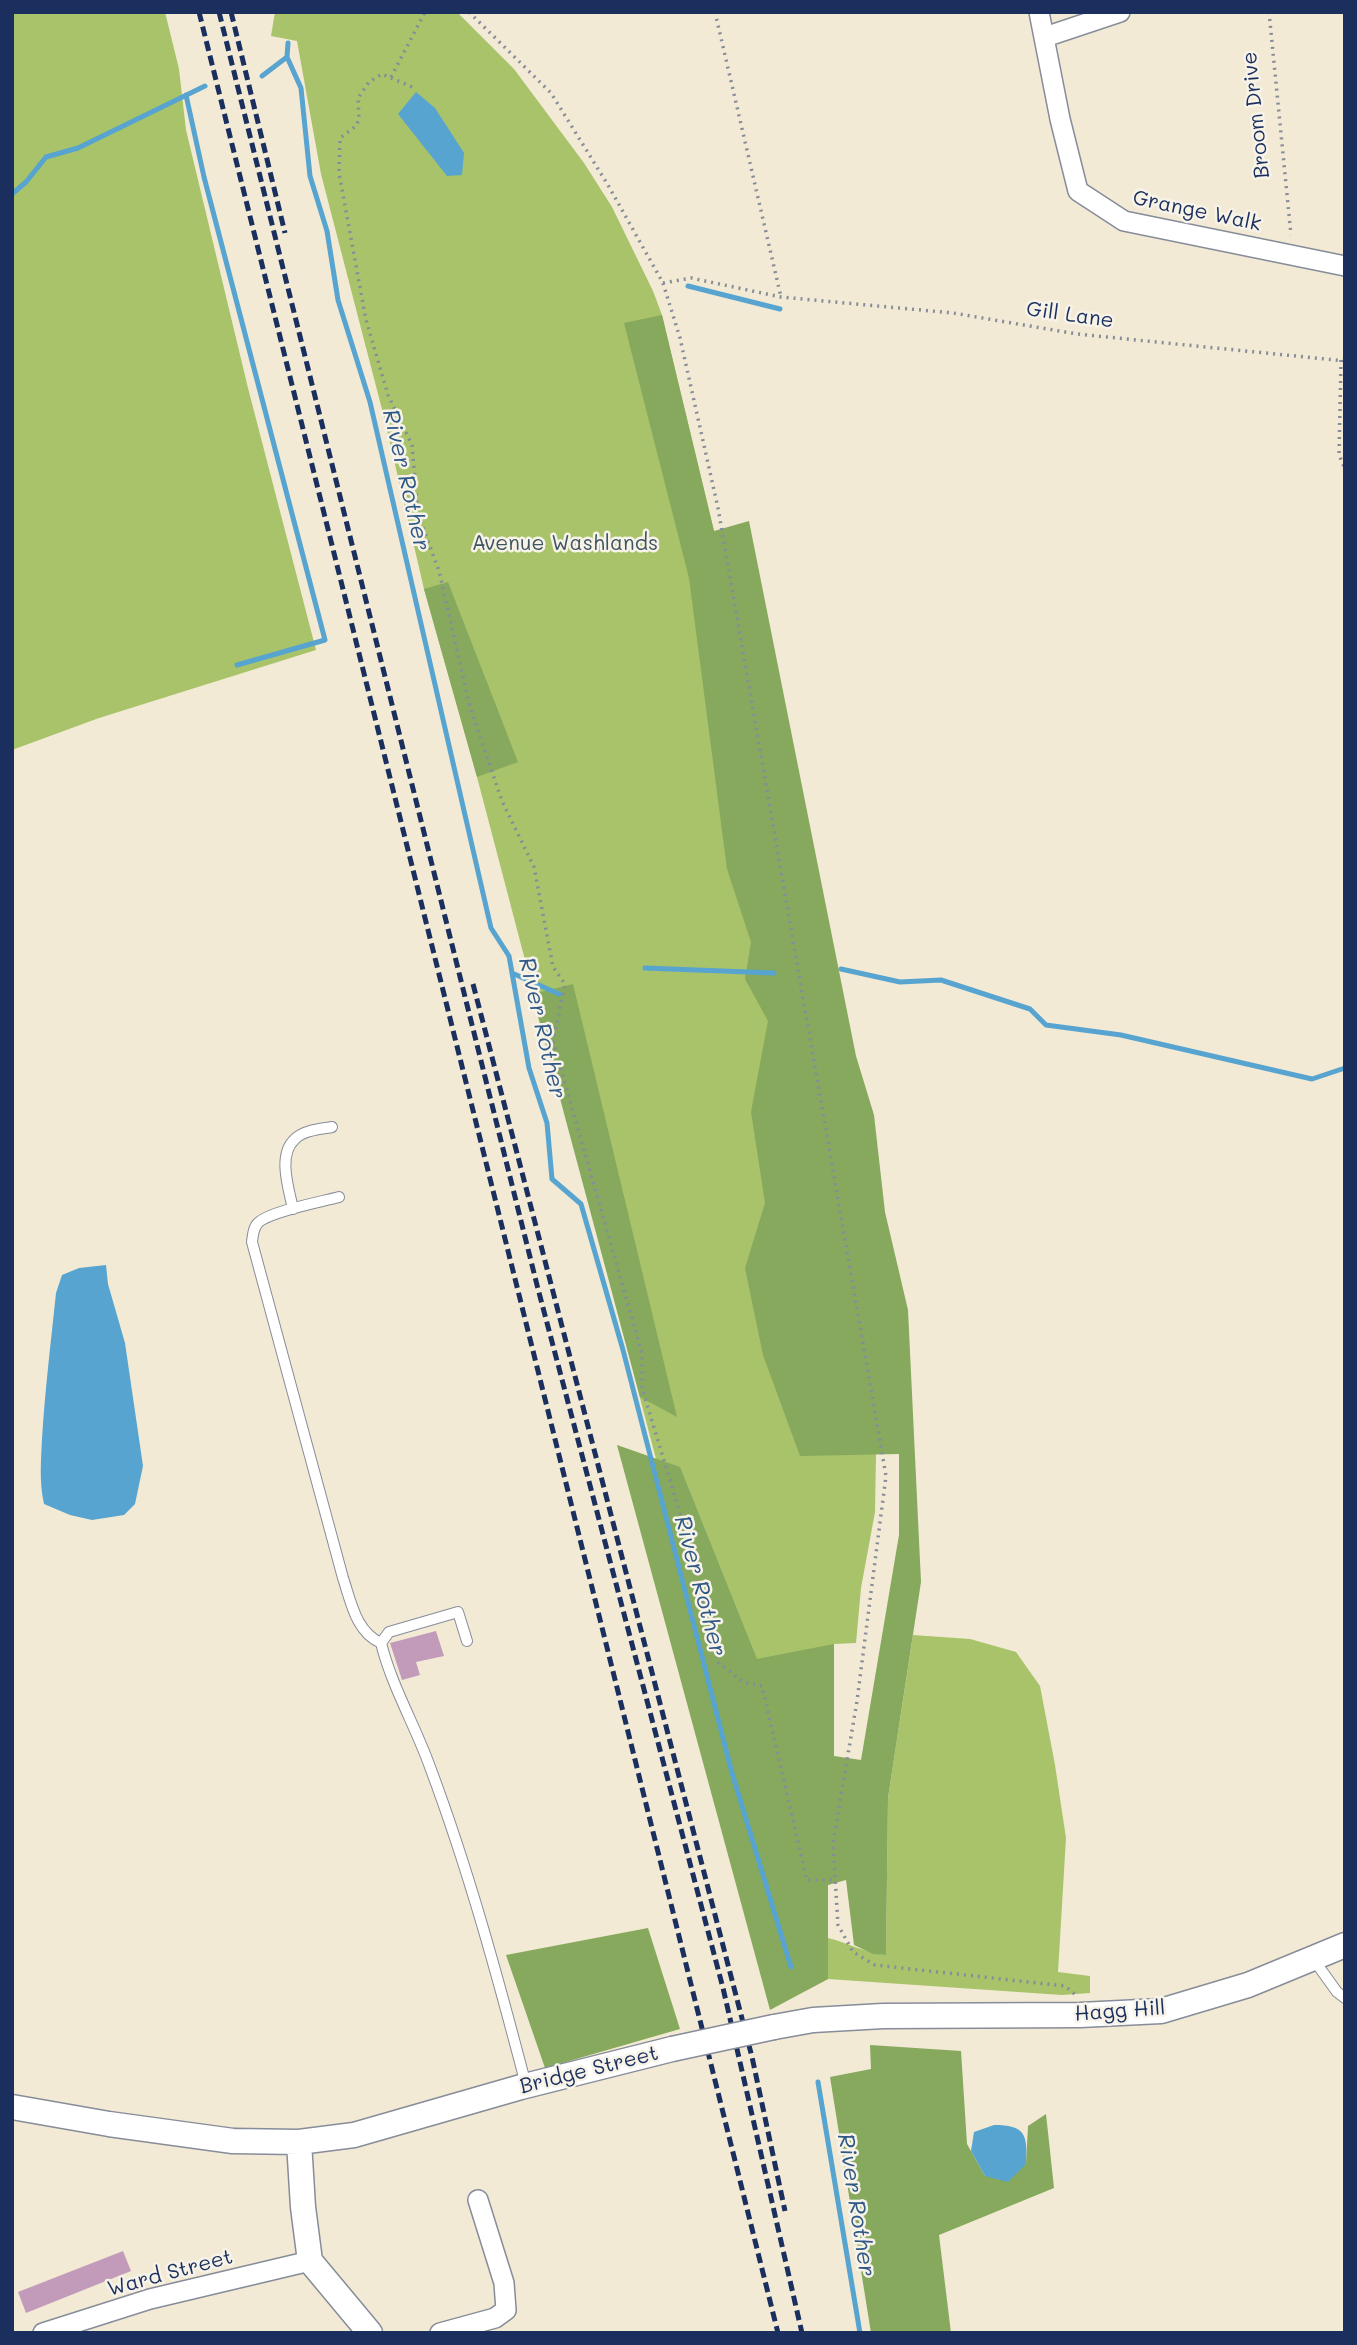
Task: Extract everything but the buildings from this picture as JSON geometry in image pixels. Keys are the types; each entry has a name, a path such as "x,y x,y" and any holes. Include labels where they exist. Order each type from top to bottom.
{"street":[{"name":"Grange Walk","path":"1039,12 1060,119 1078,191 1124,221 1345,266"},
{"path":"1045,37 1121,12"},
{"name":"Hagg Hill","path":"883,2016 1080,2015 1161,2011 1248,1985 1345,1945"},
{"name":"Bridge Street","path":"12,2107 233,2141 299,2142 354,2135 526,2085 672,2049 813,2020 883,2016"},
{"path":"299,2142 310,2261 370,2333"},
{"path":"440,2333 495,2318 506,2310 503,2283 478,2200"},
{"name":"Ward Street","path":"43,2333 150,2299 310,2261"}],"lane":[{"path":"293,1209 286,1175 289,1147 305,1133 332,1127"},
{"path":"339,1197 260,1221 254,1230 252,1242 343,1578 359,1624 369,1638 381,1643"},
{"path":"381,1643 389,1632 458,1612 467,1641"},
{"path":"381,1643 388,1671 430,1766 453,1834 503,1998 526,2085"},
{"path":"1314,1960 1337,1992 1345,1998"}],"path":[{"path":"391,77 425,12"},
{"path":"470,12 551,93 608,185 663,283 680,338 718,508 886,1476 857,1700 833,1843 838,1926 853,1952 875,1965 1065,1986 1076,1993 1080,2015"},
{"path":"715,12 781,297"},
{"name":"Broom Drive","path":"1269,12 1293,255"},
{"path":"412,87 382,74 369,82 358,98 359,119 356,127 340,138 339,173 366,320 388,395 412,445 418,514 439,571 470,707 502,801 534,867 553,967 565,984 553,1041 642,1354 642,1388 686,1533 719,1663 743,1682 762,1686 807,1880 836,1880"},
{"name":"Gill Lane","path":"663,283 691,278 781,297 953,313 1077,334 1343,360"},
{"path":"1343,360 1339,455 1345,469"}],"green space":[{"path":"12,12 165,12 179,69 186,130 248,388 316,650 99,718 12,750"},
{"name":"Avenue Washlands","path":"275,12 457,12 514,69 584,163 612,207 653,291 662,315 714,531 876,1454 875,1512 861,1588 856,1643 834,1644 834,1756 828,1938 886,1955 888,1798 913,1635 970,1639 1016,1652 1040,1686 1066,1838 1058,1972 1090,1976 1090,1993 1062,1995 828,1979 805,1991 672,1507 656,1459 477,777 424,589 384,417 321,174 297,41 271,36"},
{"path":"662,315 714,531 749,521 856,1056 874,1115 885,1212 908,1310 921,1582 888,1798 886,1955 873,1954 854,1945 846,1880 828,1885 828,1979 770,2010 617,1445 680,1467 757,1659 834,1644 834,1756 861,1760 899,1535 899,1454 800,1456 763,1355 745,1268 765,1203 751,1112 768,1021 745,979 751,942 727,869 689,578 624,323"},
{"path":"448,582 518,762 477,777 424,589"},
{"path":"573,984 677,1417 640,1397 532,994"},
{"path":"648,1928 680,2029 545,2068 506,1955"},
{"path":"870,2045 961,2051 967,2144 985,2176 1026,2164 1028,2126 1046,2114 1054,2188 939,2235 951,2333 871,2333 830,2077 871,2069"}],"water":[{"path":"416,92 435,108 464,153 462,175 447,176 398,114"},
{"path":"106,1265 108,1284 125,1343 143,1466 135,1504 124,1515 92,1520 70,1515 44,1504 41,1480 42,1439 56,1293 62,1275 79,1268"},
{"path":"994,2125 1018,2129 1025,2138 1026,2164 1008,2182 985,2176 971,2151 974,2132"}],"waterway":[{"name":"River Rother","path":"288,43 287,57 301,88 310,176 327,231 338,300 370,402 491,928 509,956 529,1068 547,1123 552,1179 581,1204 623,1350 732,1773 791,1967"},
{"path":"262,76 287,57"},
{"path":"12,194 26,182 46,157 78,148 205,86"},
{"path":"186,95 204,177 325,640 237,665"},
{"path":"688,286 780,309"},
{"path":"645,968 774,973"},
{"path":"841,969 900,982 941,980 1030,1009 1046,1025 1121,1035 1312,1079 1345,1068"},
{"path":"512,973 559,994"},
{"name":"River Rother","path":"818,2082 860,2333"}],"railway":[{"path":"199,12 778,2333"},
{"path":"219,12 537,1285 723,1988 802,2333"},
{"path":"231,12 285,233"},
{"path":"473,984 752,2057 785,2211"}]}
